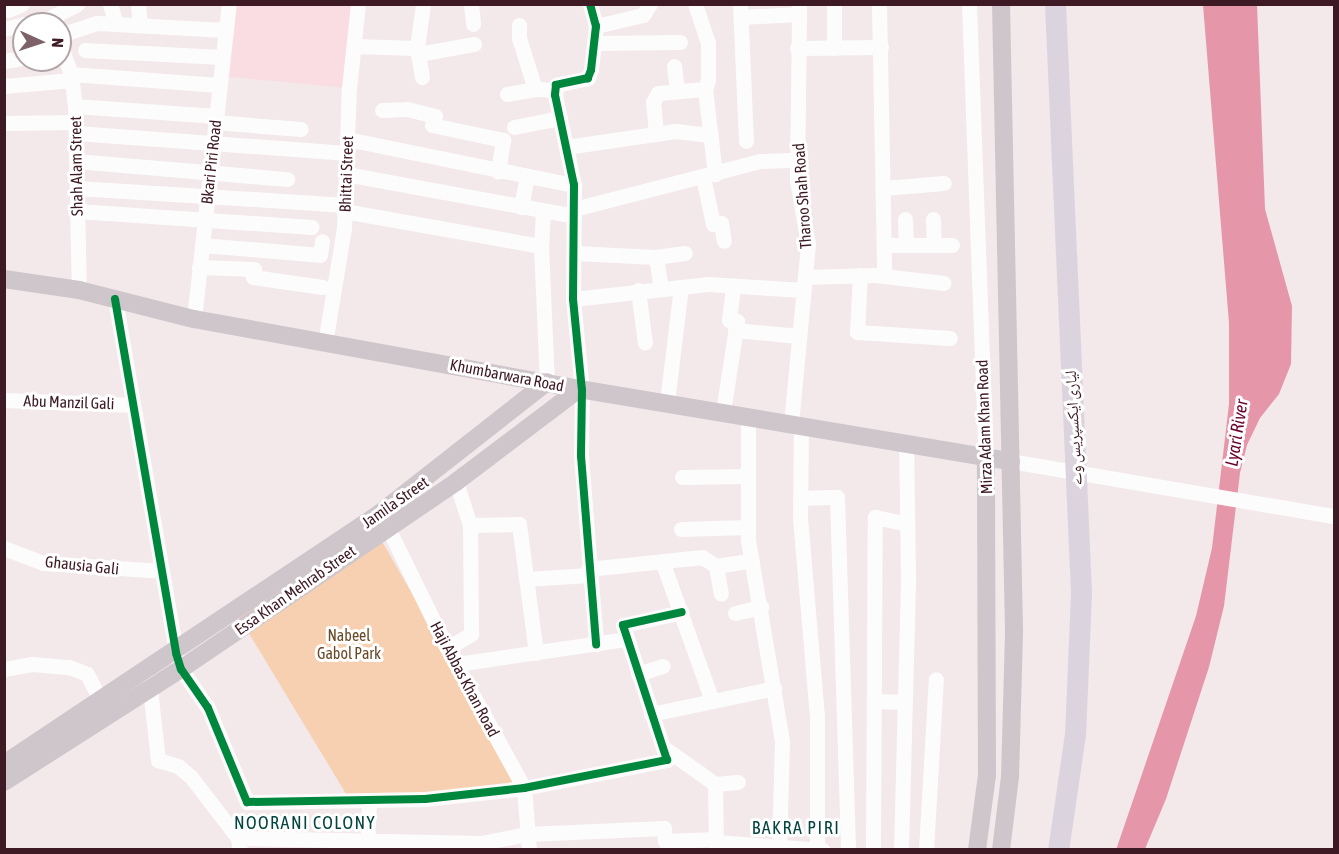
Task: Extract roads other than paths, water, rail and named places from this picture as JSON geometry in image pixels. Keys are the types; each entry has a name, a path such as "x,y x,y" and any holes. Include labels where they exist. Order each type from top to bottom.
{"highway":[{"name":"لیاری ایکسپریس وے","path":"1055,4 1081,593 1075,734 1058,849"}],"main road":[{"name":"Mirza Adam Khan Road","path":"1000,849 1013,713 1011,461 1001,4"},
{"name":"Khumbarwara Road","path":"4,279 79,290 194,320 580,389 1011,461"},
{"name":"Jamila Street","path":"384,520 547,382"},
{"name":"Essa Khan Mehrab Street","path":"4,782 149,690 178,661 384,520 456,482 580,389"},
{"name":"Mirza Adam Khan Road","path":"977,849 987,775 986,458"},
{"name":"Essa Khan Mehrab Street","path":"4,764 149,670 178,661"}],"street":[{"path":"57,12 77,4"},
{"path":"110,4 116,24"},
{"path":"138,4 140,25"},
{"name":"Bkari Piri Road","path":"194,320 229,4"},
{"name":"Bhittai Street","path":"325,343 344,208 358,4"},
{"path":"422,77 418,51 423,4"},
{"path":"471,4 473,24"},
{"path":"590,4 596,26 588,78 556,85 556,90 574,185 573,299 580,389 581,456 596,644"},
{"path":"596,26 644,15 650,4"},
{"path":"694,4 708,43 708,80 705,89 711,135 709,176 713,224 721,223 724,241"},
{"path":"834,4 834,48"},
{"path":"879,4 884,276"},
{"name":"Mirza Adam Khan Road","path":"969,4 986,458"},
{"path":"746,141 741,11 798,9"},
{"name":"Tharoo Shah Road","path":"798,9 797,160 808,244 799,336 796,425 817,716 817,849"},
{"path":"72,31 97,23 225,30"},
{"path":"519,25 519,38 535,89"},
{"path":"82,28 90,75"},
{"path":"594,43 680,42"},
{"path":"354,46 418,51 474,44"},
{"path":"798,48 881,47"},
{"path":"85,50 222,57"},
{"path":"674,66 676,91"},
{"name":"Shah Alam Street","path":"70,72 76,128 79,290"},
{"path":"4,86 90,75 219,85"},
{"path":"507,94 535,89 556,90"},
{"path":"656,134 653,102 658,93 705,89"},
{"path":"75,106 301,129"},
{"path":"382,110 407,110 435,116 432,125 503,140 498,172"},
{"path":"514,127 560,118"},
{"path":"4,123 76,128 213,143 347,146 574,185"},
{"path":"566,147 676,131 711,135"},
{"path":"346,174 543,211 574,213 760,161 797,160"},
{"path":"76,161 287,179"},
{"path":"521,207 527,177"},
{"path":"884,188 944,183"},
{"path":"77,188 344,208 541,246"},
{"path":"77,211 311,227"},
{"path":"543,211 541,246 547,382"},
{"path":"905,219 906,245"},
{"path":"933,219 934,244"},
{"path":"202,245 320,255 322,241"},
{"path":"885,245 952,245"},
{"path":"574,253 656,256 685,253"},
{"path":"656,256 661,288"},
{"path":"199,267 254,269 253,277 322,287"},
{"path":"860,276 857,332 950,338"},
{"path":"573,299 661,288 804,283 860,276 884,276 945,283"},
{"path":"723,412 737,321 729,320 734,285"},
{"path":"667,402 681,287"},
{"path":"638,290 645,343"},
{"path":"115,299 178,661 208,708 247,802 369,803 524,788 667,760 623,625 682,612"},
{"path":"735,330 799,336"},
{"name":"Abu Manzil Gali","path":"4,400 133,405"},
{"path":"748,416 748,527 782,741 779,847"},
{"path":"901,849 907,524 906,443"},
{"path":"1011,461 1335,516"},
{"path":"682,477 748,476"},
{"path":"447,648 471,634 470,525 456,482"},
{"path":"800,498 837,497 848,849"},
{"path":"873,849 875,517 907,524"},
{"name":"Haji Abbas Khan Road","path":"384,520 447,648 524,788 528,842"},
{"path":"470,525 519,524 536,653"},
{"path":"681,529 748,527"},
{"name":"Ghausia Gali","path":"4,548 43,563 162,572"},
{"path":"526,579 702,557 716,566 752,560"},
{"path":"662,561 712,701"},
{"path":"716,566 721,594"},
{"path":"735,613 761,607"},
{"path":"457,664 627,639"},
{"path":"4,669 32,664 69,667 87,674 101,701"},
{"path":"638,674 663,666"},
{"path":"149,670 149,690 158,760 178,766 191,777 239,843 367,845 528,842 664,828 665,841 823,849"},
{"path":"926,849 936,679"},
{"path":"651,714 774,688"},
{"path":"874,701 904,702"},
{"path":"663,747 715,784 738,782"},
{"path":"715,784 716,844"},
{"path":"367,845 369,803"}],"water":[{"name":"Lyari River","path":"1203,5 1257,5 1265,209 1292,306 1291,364 1279,394 1260,418 1247,445 1240,473 1224,606 1209,667 1166,799 1145,849 1116,850 1196,616 1212,548 1229,404 1229,323"}],"district":[{"name":"NOORANI COLONY","path":"305,823"},
{"name":"BAKRA PIRI","path":"796,828"}],"park label":[{"name":"Nabeel Gabol Park","path":"349,644"}]}
